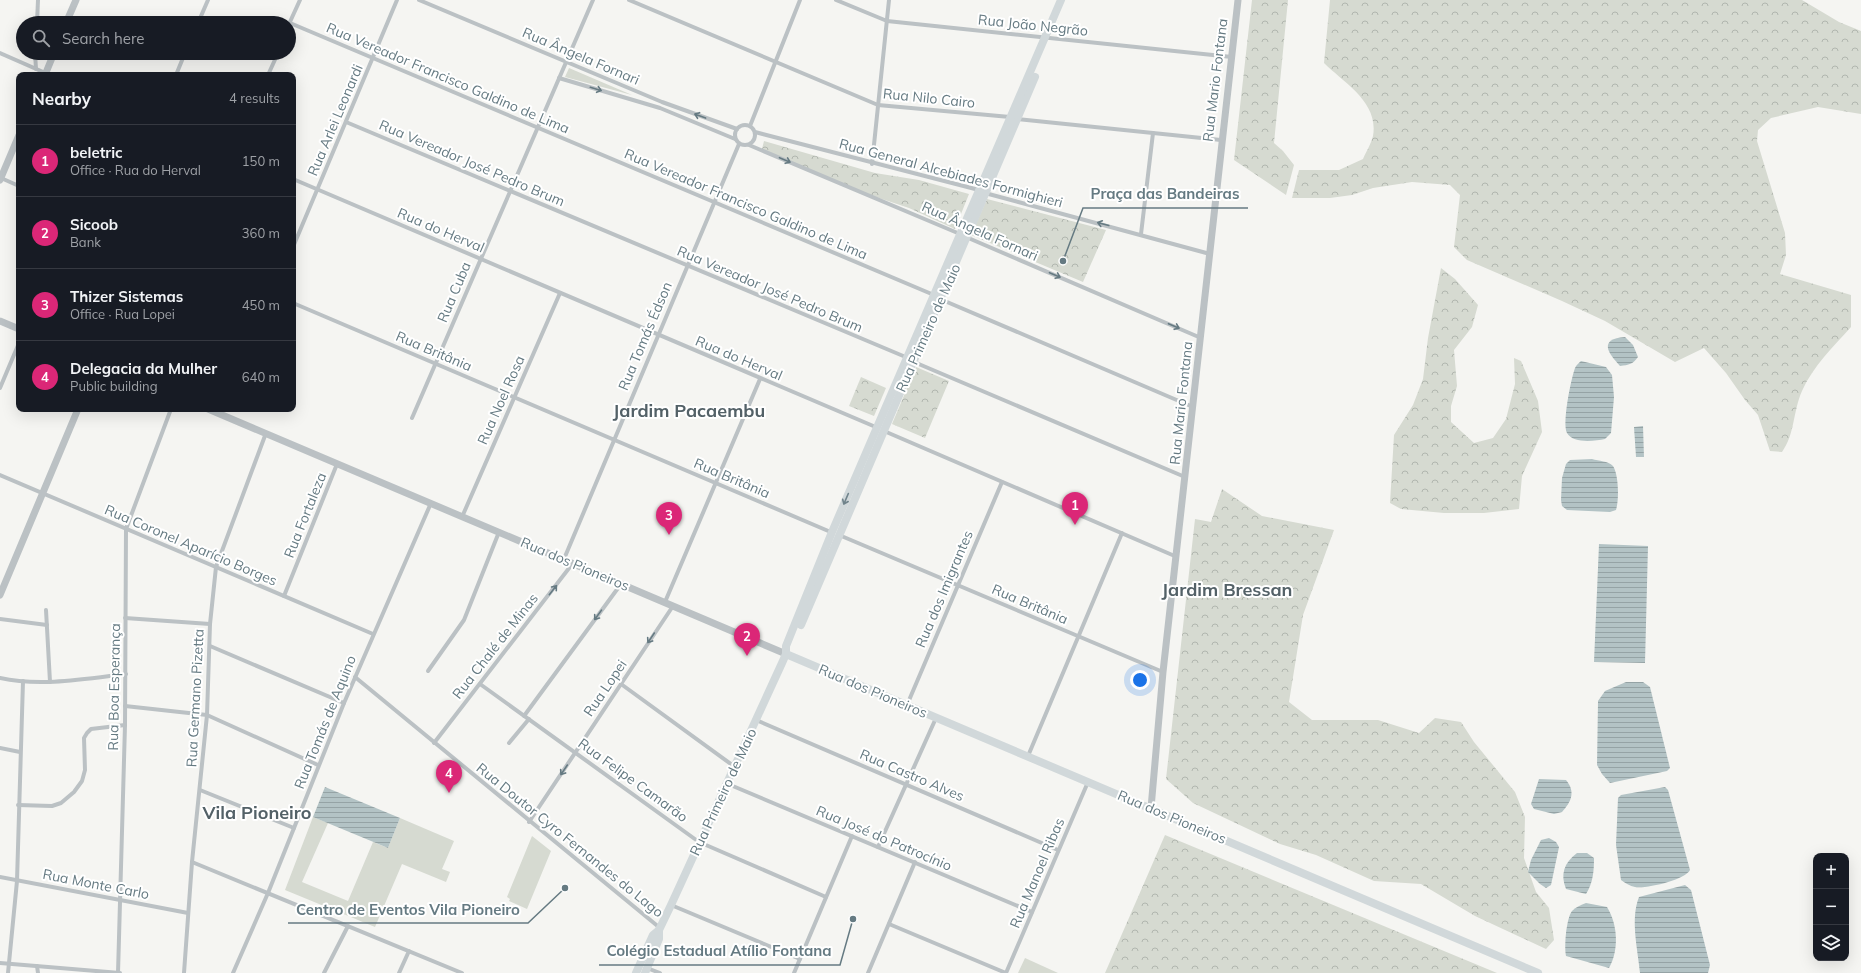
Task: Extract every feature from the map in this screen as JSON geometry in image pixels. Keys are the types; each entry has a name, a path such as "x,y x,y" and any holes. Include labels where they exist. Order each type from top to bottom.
{"main road":[{"name":"Rua Primeiro de Maio","path":"636,973 644,969 653,935 659,929 671,905 728,784 786,654 786,646 836,534 983,192 1048,37 1061,0"},
{"name":"Rua Primeiro de Maio","path":"1048,37 1067,0"},
{"name":"Rua dos Pioneiros","path":"786,654 1538,973"}],"street":[{"path":"37,16 38,0"},
{"path":"69,16 76,0"},
{"path":"201,16 208,0"},
{"path":"293,16 300,0"},
{"name":"Rua Arlei Leonardi","path":"296,241 398,0"},
{"name":"Rua Ângela Fornari","path":"419,0 662,102 737,129"},
{"name":"Rua Cuba","path":"412,418 593,0"},
{"name":"Rua Nilo Cairo","path":"629,0 878,105 1221,140"},
{"path":"750,126 774,61 800,0"},
{"name":"Rua João Negrão","path":"836,0 887,21 1232,57"},
{"path":"872,164 889,0"},
{"name":"Rua Mario Fontana","path":"1151,808 1163,672 1194,407 1221,140 1238,0"},
{"name":"Rua Vereador Francisco Galdino de Lima","path":"296,27 373,58 1194,407"},
{"path":"0,53 42,72"},
{"path":"35,60 36,69"},
{"path":"47,72 51,60"},
{"path":"177,72 182,60"},
{"path":"269,72 275,60"},
{"name":"Rua Ângela Fornari","path":"559,78 660,108 735,139"},
{"path":"660,108 662,102"},
{"name":"Rua Vereador José Pedro Brum","path":"346,122 910,359 1186,477"},
{"path":"743,125 750,126 755,132 754,141 749,145 739,144 735,139 737,129 743,125"},
{"name":"Rua General Alcebiades Formighieri","path":"755,132 1141,234 1210,254"},
{"path":"1141,234 1153,133"},
{"path":"16,143 0,179 16,185"},
{"name":"Rua Tomás Édson","path":"564,560 739,144"},
{"name":"Rua Ângela Fornari","path":"749,145 1201,338"},
{"name":"Rua do Herval","path":"296,180 1177,557"},
{"name":"Rua Noel Rosa","path":"462,517 560,293"},
{"name":"Rua Britânia","path":"296,303 716,484 1163,672"},
{"path":"0,321 16,328"},
{"path":"0,388 16,350"},
{"path":"665,602 760,379"},
{"path":"0,595 77,412"},
{"name":"Rua Boa Esperança","path":"119,973 126,674 126,529 170,412"},
{"name":"Rua dos Pioneiros","path":"223,412 266,433 337,464 786,654"},
{"name":"Rua Germano Pizetta","path":"184,973 192,862 207,715 210,624 216,567 266,433"},
{"name":"Rua Fortaleza","path":"284,596 337,464"},
{"name":"Rua Coronel Aparício Borges","path":"0,476 374,634"},
{"name":"Rua dos Imigrantes","path":"907,705 1002,482"},
{"name":"Rua Tomás de Aquino","path":"234,973 268,893 318,765 431,503"},
{"path":"428,671 464,620 499,532"},
{"path":"1028,756 1122,533"},
{"name":"Rua Chalé de Minas","path":"434,742 573,563"},
{"path":"524,716 621,584"},
{"name":"Rua Lopei","path":"529,822 673,606"},
{"path":"46,610 50,682"},
{"path":"126,618 210,624"},
{"path":"0,619 47,625"},
{"path":"210,646 344,703"},
{"path":"0,678 22,682 50,682 126,674"},
{"name":"Rua Doutor Cyro Fernandes do Lago","path":"355,677 659,929"},
{"path":"8,973 16,881 22,682"},
{"name":"Rua Felipe Camarão","path":"480,684 700,842 826,897"},
{"path":"621,684 735,767"},
{"path":"125,706 207,715 318,765"},
{"path":"878,847 936,717"},
{"path":"509,743 529,719"},
{"name":"Rua Castro Alves","path":"756,720 1058,850"},
{"path":"18,805 52,806 61,804 74,792 82,781 85,770 84,738 87,733 91,729 125,725"},
{"path":"0,748 20,752"},
{"name":"Rua Manoel Ribas","path":"1006,973 1088,782"},
{"name":"Rua José do Patrocínio","path":"728,784 1032,912"},
{"path":"200,790 294,828"},
{"path":"794,973 852,836"},
{"path":"192,862 462,973"},
{"path":"868,973 915,862"},
{"name":"Rua Monte Carlo","path":"0,877 188,913"},
{"path":"671,905 800,959"},
{"path":"889,924 1006,973"},
{"path":"324,973 348,926"},
{"path":"399,973 409,951"},
{"path":"0,963 119,973"},
{"path":"37,966 38,973"},
{"path":"644,969 660,973"}],"green space":[{"path":"1252,0 1288,0 1274,143 1283,151 1294,165 1286,195 1234,160"},
{"path":"1330,0 1802,0 1839,22 1861,31 1861,114 1818,107 1771,118 1758,130 1757,141 1785,233 1786,255 1780,274 1851,295 1851,327 1824,357 1812,373 1802,391 1792,430 1782,452 1770,451 1758,415 1745,400 1726,373 1704,348 1675,362 1605,321 1467,260 1454,247 1460,195 1450,185 1412,182 1373,188 1352,195 1330,198 1292,198 1299,170 1339,170 1363,159 1373,136 1371,113 1365,103 1350,86 1324,63"},
{"path":"569,68 632,95 565,77"},
{"path":"764,141 875,173 919,180 969,194 955,229 909,208 867,194 762,149"},
{"path":"987,199 1106,230 1083,282 971,235"},
{"path":"1441,268 1455,279 1478,305 1472,327 1454,350 1457,386 1451,406 1451,422 1474,443 1493,438 1506,419 1515,384 1514,358 1521,361 1538,401 1542,432 1522,476 1519,509 1484,513 1444,513 1401,509 1390,503 1394,435 1413,405 1423,379 1428,338"},
{"path":"916,367 949,381 925,438 892,424"},
{"path":"861,377 886,388 874,416 849,406"},
{"path":"1222,489 1262,516 1334,530 1303,615 1289,702 1312,720 1378,720 1419,733 1435,718 1461,722 1474,742 1515,792 1525,817 1524,858 1536,892 1549,908 1554,940 1546,949 1475,916 1421,884 1374,881 1316,855 1280,844 1193,803 1166,779 1195,519 1211,522"},
{"path":"313,817 328,823 302,882 348,901 373,842 388,848 400,818 454,841 442,869 450,872 446,882 402,864 375,927 285,890"},
{"path":"1165,835 1497,973 1105,973"},
{"path":"532,836 551,851 527,909 509,901 510,899 507,897"},
{"path":"1025,958 1058,973 1018,973"}],"shaded area":[{"path":"1625,337 1633,345 1638,357 1630,364 1620,366 1609,352 1608,344 1617,338"},
{"path":"1581,361 1606,367 1612,375 1614,397 1611,433 1605,439 1584,441 1574,439 1567,433 1566,411 1569,391 1575,368"},
{"path":"1643,426 1644,457 1636,457 1634,427"},
{"path":"1592,459 1609,463 1615,470 1618,488 1616,510 1610,512 1567,510 1562,506 1561,500 1562,478 1566,464 1570,460"},
{"path":"1599,544 1648,546 1645,663 1594,662"},
{"path":"1626,682 1643,682 1650,687 1670,768 1667,771 1610,783 1602,774 1597,765 1598,701 1605,691"},
{"path":"1539,779 1566,780 1569,784 1572,793 1570,801 1562,812 1554,814 1534,809 1531,804"},
{"path":"325,787 400,818 388,848 313,817"},
{"path":"1665,787 1668,790 1690,870 1687,874 1665,883 1648,887 1633,887 1621,880 1616,845 1618,798 1621,795"},
{"path":"1549,838 1556,842 1559,847 1551,885 1546,888 1528,872 1531,860 1541,840"},
{"path":"1577,853 1587,853 1594,858 1593,877 1586,894 1566,889 1564,884 1564,869"},
{"path":"1685,885 1691,890 1710,965 1708,973 1640,973 1635,925 1636,906 1639,897"},
{"path":"1586,903 1607,907 1611,914 1615,929 1616,946 1609,968 1566,956 1565,946 1568,920 1575,908"}],"place":[{"name":"Praça das Bandeiras","path":"1063,261"},
{"name":"beletric","path":"1075,525"},
{"name":"Thizer Sistemas","path":"669,535"},
{"name":"Sicoob","path":"747,656"},
{"name":"Delegacia da Mulher","path":"449,793"},
{"name":"Centro de Eventos Vila Pioneiro","path":"565,888"},
{"name":"Colégio Estadual Atílio Fontana","path":"853,919"}],"district":[{"name":"Jardim Pacaembu","path":"689,411"},
{"name":"Jardim Bressan","path":"1227,590"},
{"name":"Vila Pioneiro","path":"257,813"}]}
